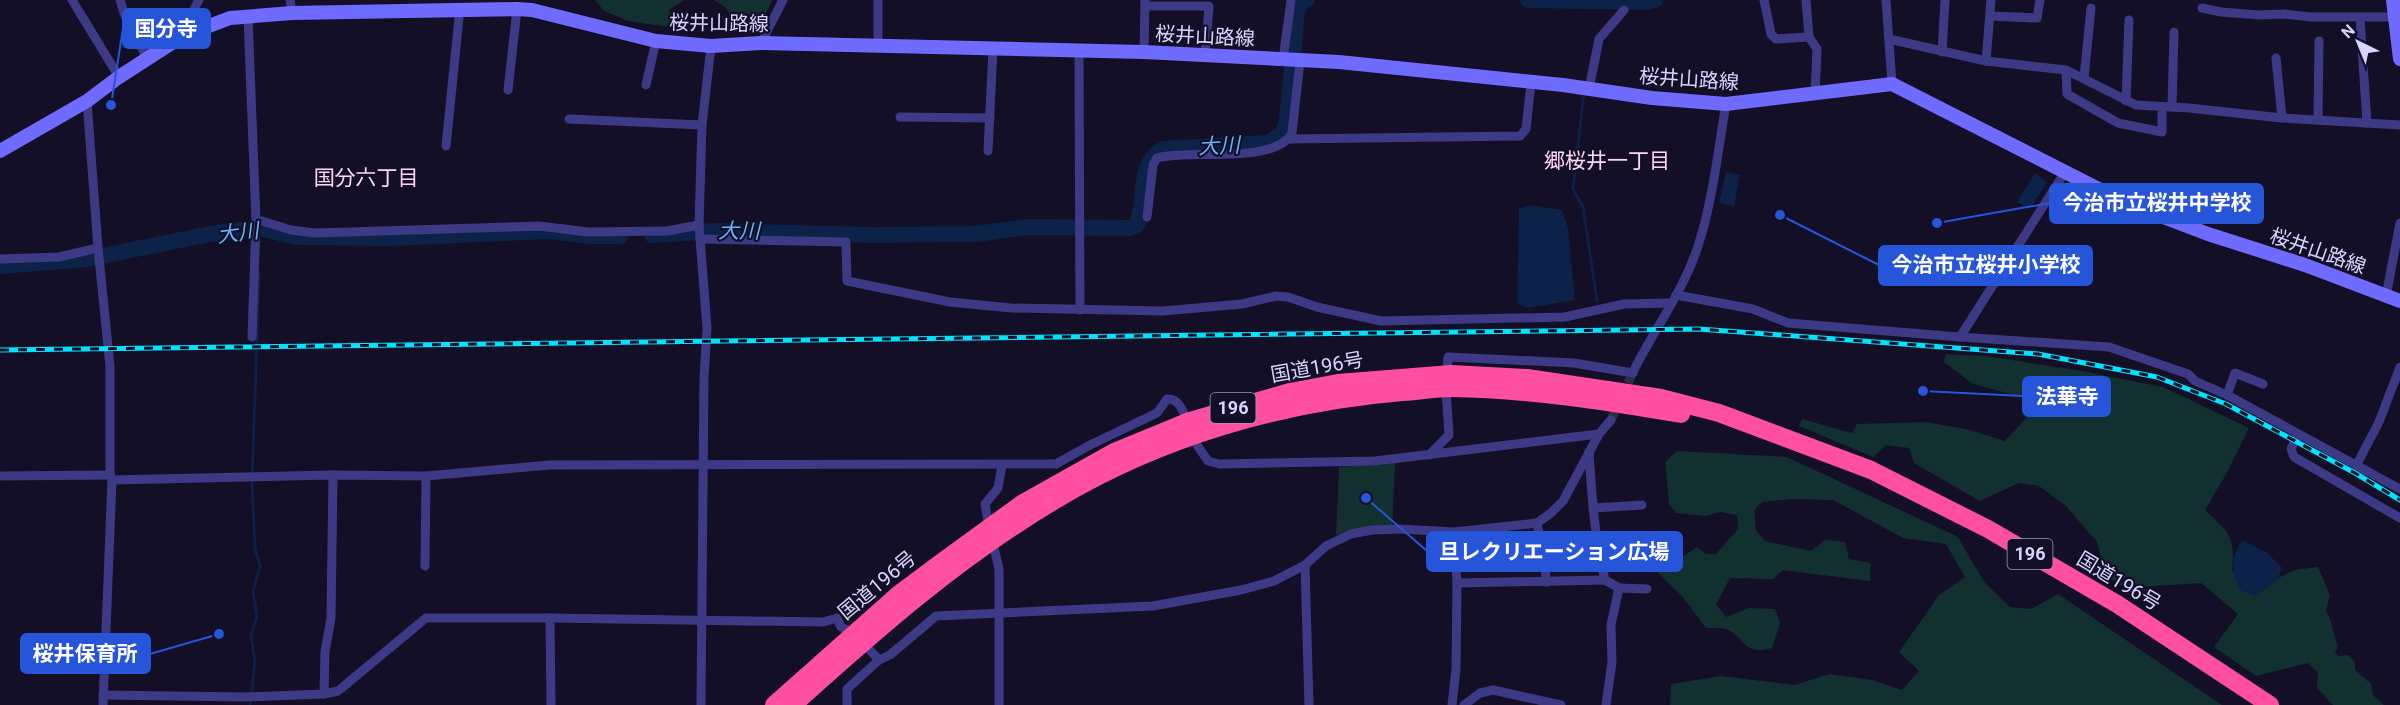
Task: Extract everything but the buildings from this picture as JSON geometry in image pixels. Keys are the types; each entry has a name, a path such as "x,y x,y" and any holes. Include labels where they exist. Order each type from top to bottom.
{"highway":[{"name":"国道196号","path":"774,705 858,638 951,570 990,534 1190,430 1223,426 1292,407 1447,381 1488,389 1567,397 1679,413 1774,434 1871,470 1988,529 2117,604 2242,684 2270,705"},
{"name":"国道196号","path":"793,705 858,638"}],"main road":[{"path":"2393,0 2400,59"},
{"name":"桜井山路線","path":"0,151 87,101 147,57 193,32 230,18 248,17 291,6 460,8 492,4 517,9 532,5 656,41 711,46 761,43 878,45 1144,52 1339,62 1652,98 1726,104 1892,84 2065,172 2150,212 2400,301"}],"street":[{"path":"72,0 118,77"},
{"path":"120,0 125,16 147,57"},
{"path":"193,32 194,9 199,0"},
{"path":"761,43 783,0"},
{"path":"878,0 878,45"},
{"path":"1283,60 1291,0"},
{"path":"1764,0 1771,34 1776,39 1809,37"},
{"path":"1806,0 1809,37 1817,49 1815,94"},
{"path":"1886,0 1892,84"},
{"path":"1942,52 1945,0"},
{"path":"1986,61 1991,0"},
{"path":"1990,16 2037,18 2040,0"},
{"path":"1144,52 1145,3 1209,6 1205,56"},
{"path":"446,146 460,8"},
{"path":"2084,78 2091,8"},
{"path":"2202,8 2259,15 2395,17"},
{"path":"508,90 517,9"},
{"path":"1589,89 1599,39 1624,10"},
{"path":"248,17 256,221 252,337"},
{"path":"2360,18 2367,123"},
{"path":"2126,101 2129,20"},
{"path":"2066,70 2067,94 2118,123 2162,132 2168,107 2174,32"},
{"path":"1889,39 1986,61 2066,70 2136,105 2282,118 2400,125"},
{"path":"646,85 656,41"},
{"path":"2318,120 2319,41"},
{"path":"701,705 704,378 707,328 699,225 702,125 711,46"},
{"path":"988,151 993,49"},
{"path":"1079,51 1080,310"},
{"path":"2276,58 2282,118"},
{"path":"1289,139 1292,133 1299,61"},
{"path":"1147,217 1153,165 1157,158 1267,151 1289,139 1520,136 1526,129 1531,83"},
{"path":"87,101 110,366 111,478 103,700 246,698 273,700 338,691 426,618 823,622 837,618 841,627 858,638 879,660"},
{"path":"1429,455 1449,435 1448,357 1574,363 1634,371 1674,299 1701,235 1726,104"},
{"path":"900,117 990,118"},
{"path":"569,119 702,125"},
{"path":"1960,338 2065,172"},
{"path":"256,221 291,230 315,233 539,226 588,232 667,231 699,225"},
{"path":"2386,296 2400,224"},
{"path":"700,239 846,242 847,281 950,302 1011,308 1163,311 1242,304 1276,296 1288,297 1317,307 1381,321 1565,317 1624,304 1674,299 1753,309 1788,323 1960,338 2109,347 2165,364 2188,374 2195,381 2227,395 2400,489"},
{"path":"0,259 59,257 98,248"},
{"path":"2016,250 2056,274"},
{"path":"2356,466 2379,422 2400,367"},
{"path":"2227,395 2235,373 2263,384"},
{"path":"0,476 111,478 426,476 549,465 1056,464 1157,412 1167,399 1177,402 1208,461 1219,464 1346,462 1429,455 1599,434"},
{"path":"847,705 847,689 879,660 890,656 936,616 1153,606 1201,598 1274,581 1305,565 1326,546 1351,534 1390,529 1454,532 1537,523 1563,501 1599,434 1611,420"},
{"path":"2298,435 2291,449 2294,457 2400,518"},
{"path":"1589,452 1597,543 1605,580"},
{"path":"999,705 999,569 985,504 998,488 1002,465"},
{"path":"324,694 325,652 331,618 333,475"},
{"path":"425,566 426,476"},
{"path":"1593,508 1642,505"},
{"path":"1537,523 1547,582"},
{"path":"1452,705 1456,669 1457,583 1454,532"},
{"path":"1305,565 1309,705"},
{"path":"1457,583 1503,581 1514,584 1605,580 1619,588 1647,589"},
{"path":"1606,705 1612,663 1611,625 1619,588"},
{"path":"550,618 551,705"},
{"path":"1464,705 1480,693 1493,690 1561,705"}],"green space":[{"path":"595,0 684,0 669,10 676,28 628,21 604,11"},
{"path":"714,0 772,0 760,28 737,26 725,7"},
{"path":"1946,354 1986,356 2163,387 2249,428 2228,471 2205,510 2229,536 2233,549 2232,570 2256,596 2278,578 2295,570 2318,567 2330,595 2326,611 2338,646 2335,652 2338,656 2348,655 2355,662 2355,670 2371,684 2373,695 2384,705 2333,705 2317,688 2318,673 2308,663 2256,676 2214,647 2238,614 2201,583 2124,588 2105,574 2097,542 2066,506 2039,486 2019,483 1980,501 1914,463 1909,448 1886,445 1873,457 1799,426 1802,419 1852,433 1857,424 1926,422 1970,430 2005,441 2041,402 1973,384 1944,362"},
{"path":"1677,451 1787,457 1958,537 1984,582 2010,607 2031,609 2058,594 2222,705 1670,705 1671,684 1721,676 1795,685 1829,674 1872,680 1902,690 1919,671 1899,652 1939,595 1965,577 1946,544 1903,538 1833,500 1793,499 1762,502 1754,510 1756,530 1765,541 1811,551 1825,540 1845,542 1849,559 1871,563 1870,581 1783,570 1773,579 1730,578 1716,604 1726,617 1749,608 1775,609 1780,623 1772,648 1754,650 1725,629 1706,628 1682,596 1650,565 1667,545 1676,552 1678,560 1697,547 1706,554 1716,554 1738,529 1737,515 1721,512 1705,516 1676,513 1669,504 1665,462"},
{"path":"1395,463 1392,532 1354,531 1336,535 1339,467"}],"water":[{"path":"1726,172 1740,175 1734,206 1719,203"},
{"path":"2035,173 2047,182 2030,209 2017,202"},
{"path":"1531,205 1562,210 1568,228 1575,300 1527,308 1517,303 1519,209"},
{"path":"2242,540 2266,552 2282,568 2278,578 2256,596 2240,590 2235,576 2234,559"}],"waterway":[{"name":"大川","path":"652,235 714,231 872,235 976,234 1028,227 1129,228 1137,225 1146,172 1150,162 1164,149 1267,143 1282,134 1287,121 1297,11 1303,1 1307,0"},
{"name":"大川","path":"1528,0 1645,2 1655,0"},
{"path":"1584,92 1573,189 1583,207 1597,301"},
{"name":"大川","path":"0,266 86,259 210,234 259,228 296,237 391,238 549,231 591,236 620,236"},
{"path":"250,705 255,663 251,635 257,616 253,591 260,566 255,548 252,484 259,273"}],"tunnel":[{"path":"1611,420 1634,370"}],"railway":[{"path":"0,350 1699,329 2038,354 2157,377 2226,404 2355,473 2400,500"}],"place":[{"name":"国分寺","path":"111,105"},
{"name":"今治市立桜井小学校","path":"1780,215"},
{"name":"今治市立桜井中学校","path":"1937,223"},
{"name":"法華寺","path":"1923,391"},
{"name":"旦レクリエーション広場","path":"1366,498"},
{"name":"桜井保育所","path":"219,634"}],"district":[{"name":"郷桜井一丁目","path":"1607,161"},
{"name":"国分六丁目","path":"366,178"}]}
